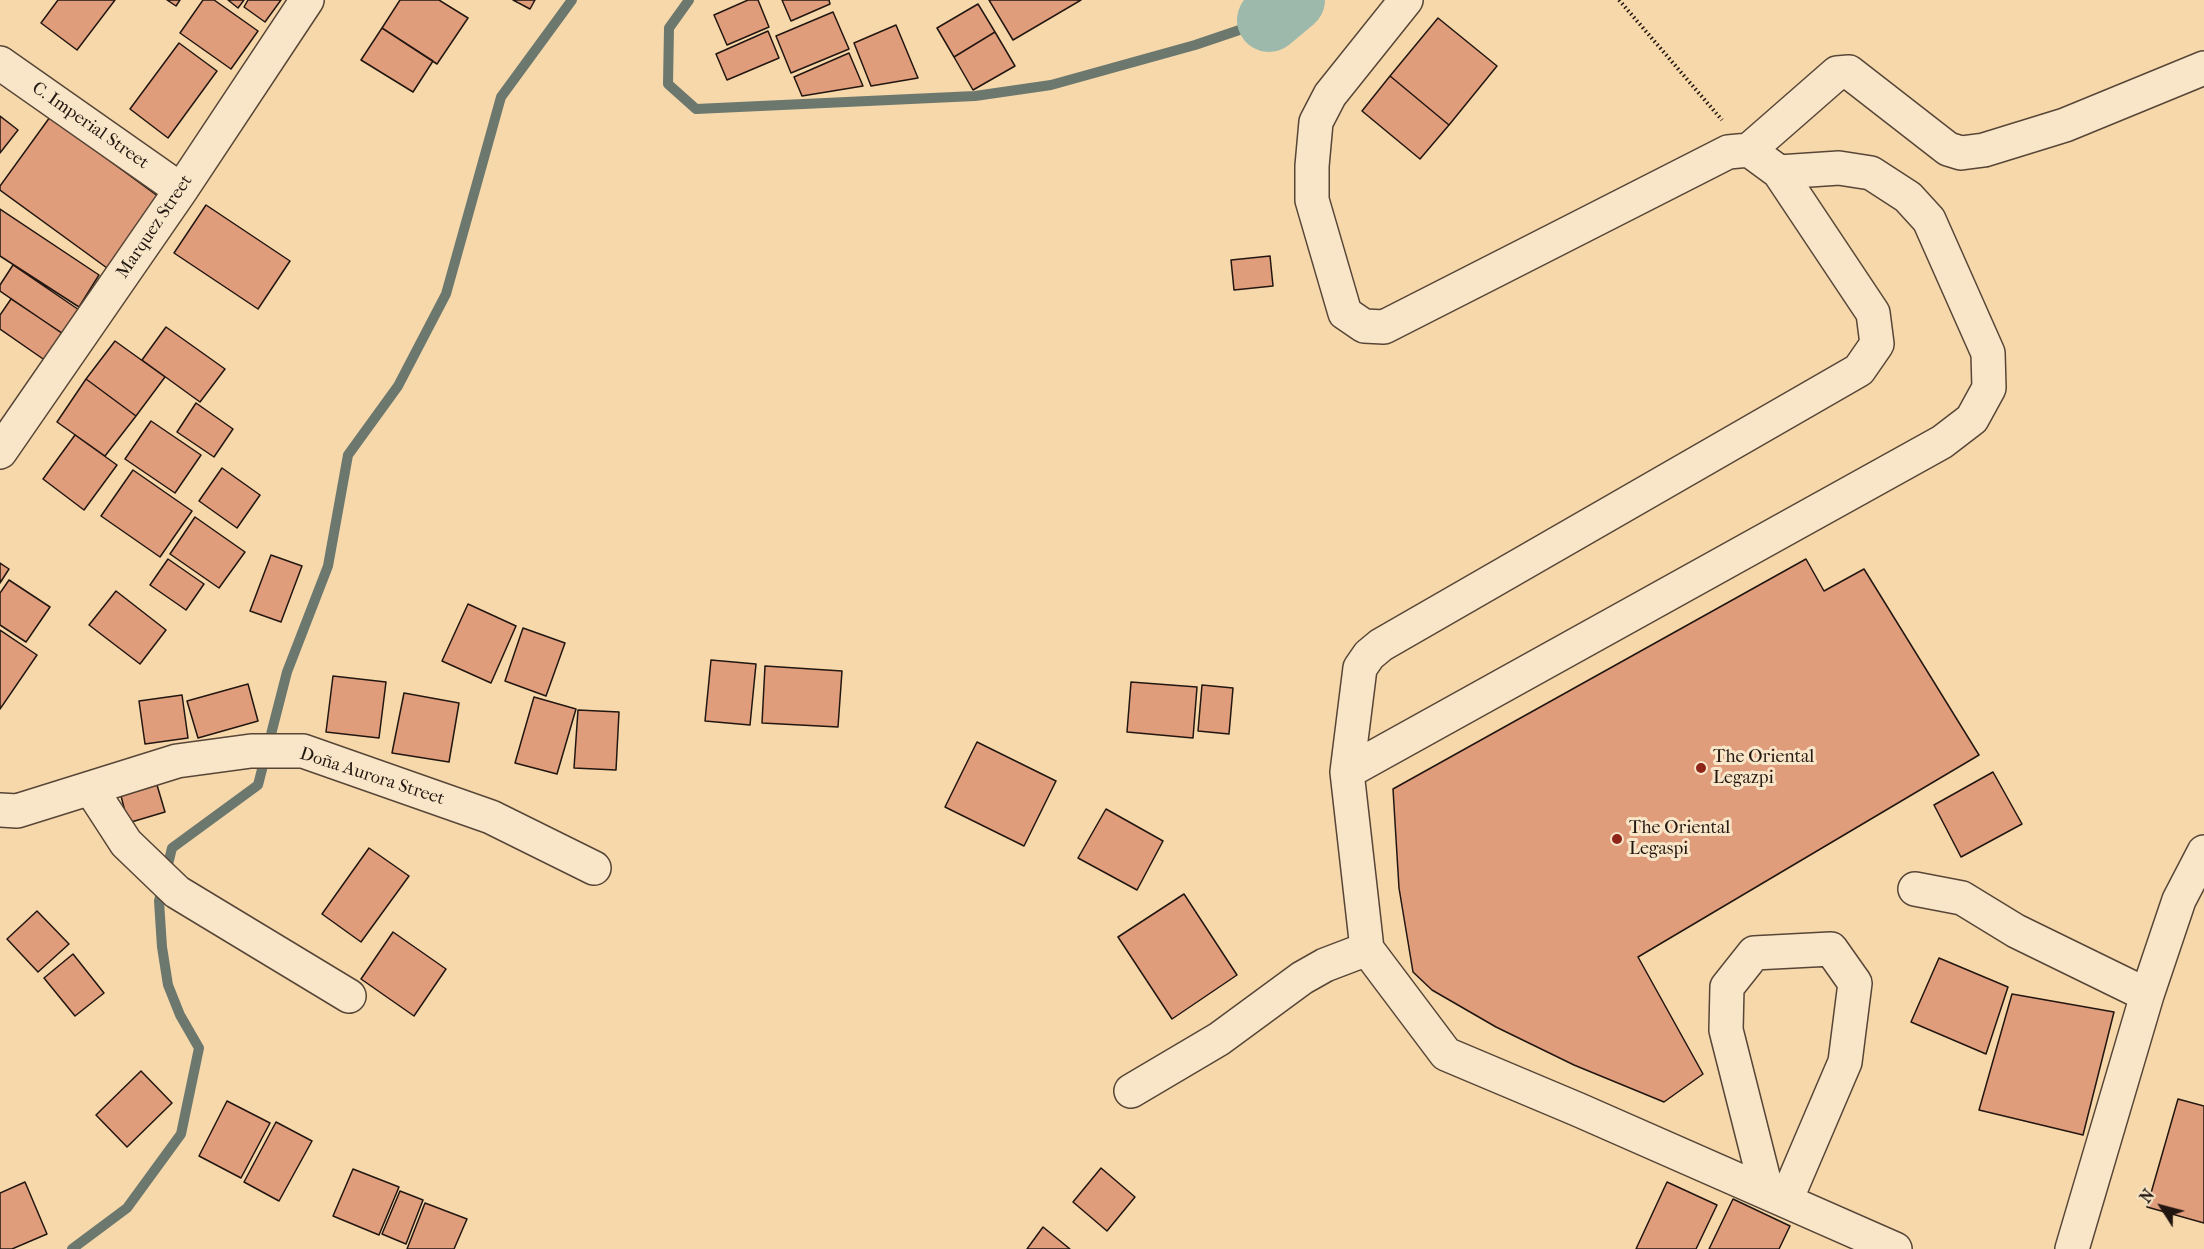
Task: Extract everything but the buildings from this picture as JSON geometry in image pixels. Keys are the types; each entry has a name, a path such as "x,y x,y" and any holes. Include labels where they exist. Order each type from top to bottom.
{"street":[{"name":"Marquez Street","path":"0,452 181,190 307,0"},
{"path":"1406,0 1330,95 1316,122 1312,200 1345,313 1364,326 1384,327 1728,152 1749,150 1837,73 1849,72 1941,144 1961,153 1984,150 2066,125 2204,68"},
{"name":"C. Imperial Street","path":"0,63 181,190"},
{"path":"1749,150 1779,172 1873,313 1877,344 1859,370 1381,645 1369,655 1360,668 1347,772 1367,949 1446,1054 1895,1249"},
{"path":"1347,772 1942,441 1972,419 1989,388 1988,353 1929,220 1908,197 1871,173 1839,168 1779,172"},
{"name":"Doña Aurora Street","path":"0,810 17,811 177,761 251,751 303,751 491,817 594,868"},
{"path":"91,789 126,843 177,892 349,996"},
{"path":"2072,1249 2147,995 2179,900 2204,852"},
{"path":"1915,889 1962,898 2016,931 2147,995"},
{"path":"1131,1091 1219,1039 1302,978 1325,965 1367,949"},
{"path":"1831,949 1855,983 1845,1062 1776,1196 1726,1030 1727,987 1755,953 1831,949"}],"path":[{"path":"1618,0 1749,150"}],"waterway":[{"path":"72,1249 127,1208 181,1134 199,1048 180,1015 168,985 162,947 159,901 172,848 258,785 287,672 328,566 348,455 398,386 446,294 501,97 572,0"},
{"path":"689,0 669,28 668,84 696,109 975,96 1051,85 1195,45 1269,20"},
{"path":"1269,20 1293,0"}],"place":[{"name":"The Oriental Legazpi","path":"1701,768"},
{"name":"The Oriental Legaspi","path":"1617,839"}]}
